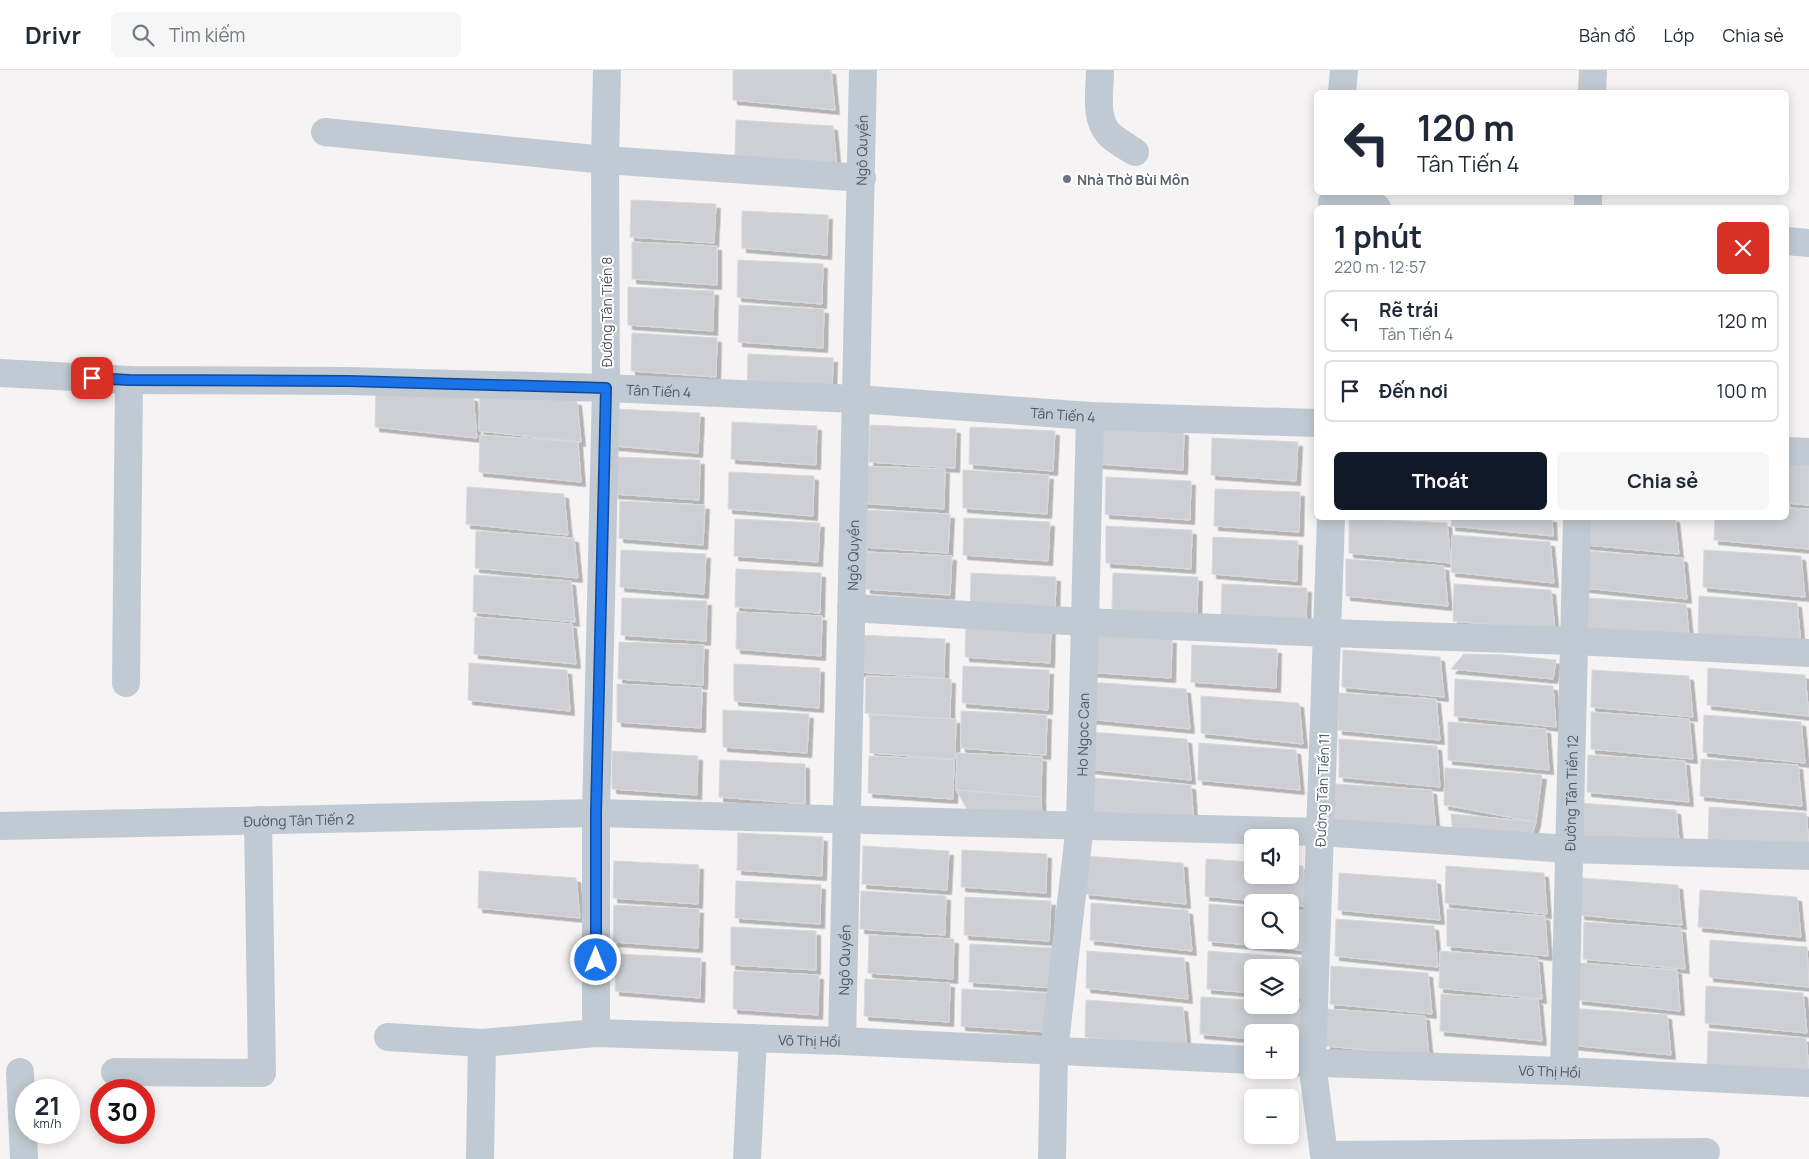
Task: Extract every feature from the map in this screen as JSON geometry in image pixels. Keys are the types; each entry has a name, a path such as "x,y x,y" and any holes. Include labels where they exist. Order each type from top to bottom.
{"street":[{"name":"Đường Tân Tiến 8","path":"596,1033 596,813 606,388 605,160 607,70"},
{"name":"Ngô Quyền","path":"842,1041 863,70"},
{"path":"1100,70 1100,116 1103,125 1110,134 1135,152"},
{"path":"1342,90 1344,70"},
{"path":"1592,90 1593,70"},
{"path":"325,132 605,160 862,178"},
{"path":"1333,201 1358,205"},
{"path":"1789,242 1809,243"},
{"name":"Tân Tiến 4","path":"0,372 129,380 348,381 606,388 856,400 1090,416 1314,423"},
{"path":"126,683 129,380"},
{"name":"Ho Ngoc Can","path":"1052,1159 1054,1051 1080,825 1090,416"},
{"path":"1789,451 1809,452"},
{"name":"Đường Tân Tiến 11","path":"1331,520 1320,832 1301,1063 1324,1155 1706,1152"},
{"name":"Đường Tân Tiến 12","path":"1564,1071 1577,520"},
{"path":"852,608 1085,622 1327,633 1574,641 1809,653"},
{"name":"Đường Tân Tiến 2","path":"0,826 596,813 1320,832 1569,849 1809,856"},
{"path":"115,1072 262,1074 258,820"},
{"name":"Võ Thị Hồi","path":"388,1037 482,1043 596,1033 842,1041 1244,1060"},
{"path":"747,1159 753,1038"},
{"path":"480,1159 482,1043"},
{"name":"Võ Thị Hồi","path":"1301,1063 1564,1071 1809,1083"},
{"path":"20,1072 24,1159"}],"building":[{"path":"733,70 831,70 835,110 733,100"},
{"path":"736,120 833,126 837,167 735,157"},
{"path":"631,200 716,204 714,243 630,237"},
{"path":"742,211 828,215 827,255 742,248"},
{"path":"632,242 717,246 717,285 632,279"},
{"path":"738,260 823,264 822,304 737,297"},
{"path":"628,287 714,291 713,331 628,325"},
{"path":"739,305 824,309 823,348 738,342"},
{"path":"632,333 717,338 716,377 631,371"},
{"path":"748,354 833,358 832,397 747,391"},
{"path":"376,390 473,397 477,438 375,427"},
{"path":"480,394 577,401 581,442 479,431"},
{"path":"614,409 700,413 698,453 614,446"},
{"path":"732,422 817,426 816,465 731,459"},
{"path":"870,425 956,429 955,468 869,462"},
{"path":"970,427 1055,431 1053,471 969,464"},
{"path":"1099,427 1184,431 1183,470 1098,464"},
{"path":"480,435 578,442 581,482 479,472"},
{"path":"1212,438 1298,442 1296,481 1211,475"},
{"path":"615,457 700,460 699,500 614,494"},
{"path":"1789,464 1809,466 1809,505 1789,503"},
{"path":"860,466 945,469 944,509 859,503"},
{"path":"963,470 1049,475 1047,514 963,508"},
{"path":"729,472 814,476 813,516 728,509"},
{"path":"1106,477 1191,481 1190,520 1105,514"},
{"path":"467,487 564,494 568,535 466,524"},
{"path":"1215,489 1300,492 1299,532 1214,526"},
{"path":"620,501 705,505 703,545 619,538"},
{"path":"1789,508 1809,509 1809,549 1714,540 1715,520 1789,520"},
{"path":"864,510 950,514 948,553 863,547"},
{"path":"964,518 1050,522 1048,561 963,555"},
{"path":"735,519 820,523 818,562 734,556"},
{"path":"1349,520 1447,523 1451,563 1349,553"},
{"path":"1452,520 1552,520 1553,536 1451,526"},
{"path":"1577,520 1675,520 1679,554 1577,544"},
{"path":"1106,526 1192,530 1191,569 1106,563"},
{"path":"476,531 574,538 578,578 475,568"},
{"path":"1452,535 1550,542 1554,583 1451,572"},
{"path":"1213,537 1298,541 1297,581 1212,574"},
{"path":"621,550 706,554 704,594 620,587"},
{"path":"1704,550 1801,556 1805,597 1703,587"},
{"path":"1586,551 1683,558 1687,599 1585,588"},
{"path":"866,552 952,556 950,595 866,589"},
{"path":"1346,559 1444,566 1448,606 1346,596"},
{"path":"736,569 821,573 820,613 735,607"},
{"path":"971,573 1056,577 1055,616 970,610"},
{"path":"1113,573 1198,577 1197,617 1112,610"},
{"path":"474,575 571,581 575,622 473,612"},
{"path":"1222,584 1307,588 1306,627 1221,621"},
{"path":"1454,584 1551,590 1555,631 1453,621"},
{"path":"1699,596 1797,603 1801,644 1698,633"},
{"path":"622,598 707,601 706,641 621,635"},
{"path":"1589,598 1686,604 1690,645 1588,635"},
{"path":"737,612 822,616 821,656 736,649"},
{"path":"475,617 572,624 576,664 474,654"},
{"path":"966,620 1051,624 1050,663 965,657"},
{"path":"860,635 945,639 944,678 859,672"},
{"path":"1087,635 1172,639 1171,678 1086,672"},
{"path":"619,642 704,645 703,685 618,679"},
{"path":"1192,645 1277,649 1276,688 1191,682"},
{"path":"1343,650 1440,657 1444,697 1342,687"},
{"path":"1464,654 1504,655 1556,660 1553,679 1451,669"},
{"path":"469,663 567,670 570,711 468,700"},
{"path":"734,664 820,668 819,708 734,701"},
{"path":"963,666 1049,670 1048,710 962,703"},
{"path":"1708,668 1805,675 1809,716 1707,705"},
{"path":"1592,670 1689,676 1693,717 1591,707"},
{"path":"866,676 951,679 950,719 865,713"},
{"path":"1455,679 1553,686 1556,727 1454,716"},
{"path":"1089,682 1186,689 1190,729 1088,719"},
{"path":"617,684 702,688 701,728 617,722"},
{"path":"1339,693 1436,699 1440,740 1338,730"},
{"path":"1201,696 1299,703 1303,744 1201,733"},
{"path":"723,710 809,714 807,753 723,747"},
{"path":"961,711 1047,715 1046,755 961,748"},
{"path":"1591,712 1689,719 1693,759 1591,749"},
{"path":"870,715 956,719 955,759 870,753"},
{"path":"1704,715 1801,722 1805,763 1703,752"},
{"path":"1448,722 1546,729 1549,770 1448,760"},
{"path":"1090,732 1187,739 1191,780 1089,769"},
{"path":"1339,739 1437,746 1440,787 1339,777"},
{"path":"1199,743 1296,750 1300,790 1198,780"},
{"path":"612,751 698,756 697,795 612,789"},
{"path":"957,753 1042,757 1041,797 956,790"},
{"path":"1588,755 1685,761 1689,802 1587,792"},
{"path":"869,756 954,760 953,799 868,793"},
{"path":"1701,759 1798,765 1802,806 1700,796"},
{"path":"720,760 805,764 805,804 719,797"},
{"path":"1445,768 1542,775 1536,822 1444,805"},
{"path":"1093,778 1191,785 1194,826 1092,815"},
{"path":"1335,784 1432,790 1436,831 1334,821"},
{"path":"956,790 1041,797 1042,821 971,816"},
{"path":"1580,803 1676,810 1680,850 1578,840"},
{"path":"1709,807 1806,813 1809,843 1708,844"},
{"path":"1451,814 1536,822 1530,841 1453,837"},
{"path":"738,833 823,837 822,876 737,870"},
{"path":"863,846 949,851 947,890 862,884"},
{"path":"962,850 1047,854 1046,893 961,887"},
{"path":"1085,856 1183,863 1186,904 1085,894"},
{"path":"1206,859 1244,861 1244,884 1299,884 1299,866 1303,866 1307,906 1299,906 1299,894 1244,894 1244,900 1205,896"},
{"path":"614,861 699,865 698,904 613,898"},
{"path":"1446,866 1544,873 1547,914 1445,903"},
{"path":"479,871 576,878 580,918 478,908"},
{"path":"1339,873 1436,880 1440,920 1338,910"},
{"path":"1581,878 1678,885 1682,925 1580,915"},
{"path":"736,881 821,885 820,924 735,918"},
{"path":"1700,890 1797,897 1801,937 1698,927"},
{"path":"861,891 946,896 945,935 860,929"},
{"path":"965,897 1051,901 1049,941 964,935"},
{"path":"1091,903 1188,910 1192,951 1090,940"},
{"path":"1209,904 1244,906 1244,945 1208,941"},
{"path":"614,905 699,909 698,948 613,942"},
{"path":"1447,909 1545,916 1548,956 1447,946"},
{"path":"1299,911 1307,911 1310,951 1290,949 1299,949"},
{"path":"1336,919 1434,926 1438,967 1335,956"},
{"path":"1584,922 1681,928 1685,969 1583,959"},
{"path":"731,927 816,931 816,970 731,965"},
{"path":"869,935 954,939 953,979 868,973"},
{"path":"1710,940 1807,947 1809,987 1709,977"},
{"path":"970,944 1055,948 1054,988 969,982"},
{"path":"1087,951 1184,958 1188,999 1086,988"},
{"path":"1208,951 1305,958 1309,999 1299,998 1299,959 1244,959 1244,992 1207,989"},
{"path":"1440,951 1538,958 1542,999 1439,988"},
{"path":"616,954 701,958 700,998 615,991"},
{"path":"1579,963 1677,970 1680,1011 1578,1000"},
{"path":"1331,966 1428,973 1432,1014 1330,1004"},
{"path":"734,971 819,975 818,1015 733,1009"},
{"path":"865,979 950,983 949,1022 864,1016"},
{"path":"1706,986 1803,993 1807,1033 1705,1023"},
{"path":"962,989 1047,993 1047,1032 961,1026"},
{"path":"1441,994 1538,1000 1542,1041 1440,1031"},
{"path":"1201,997 1244,1000 1244,1014 1299,1014 1299,1004 1303,1044 1299,1044 1299,1024 1244,1024 1244,1038 1200,1034"},
{"path":"1086,1000 1183,1007 1187,1048 1085,1037"},
{"path":"1570,1008 1667,1015 1671,1055 1569,1045"},
{"path":"1327,1009 1425,1016 1429,1056 1326,1046"},
{"path":"1708,1031 1806,1038 1809,1070 1707,1069"}],"place":[{"name":"Nhà Thờ Bùi Môn","path":"1067,179"}],"route":[{"path":"92,378 129,380 348,381 606,388 596,813 596,960"}]}
